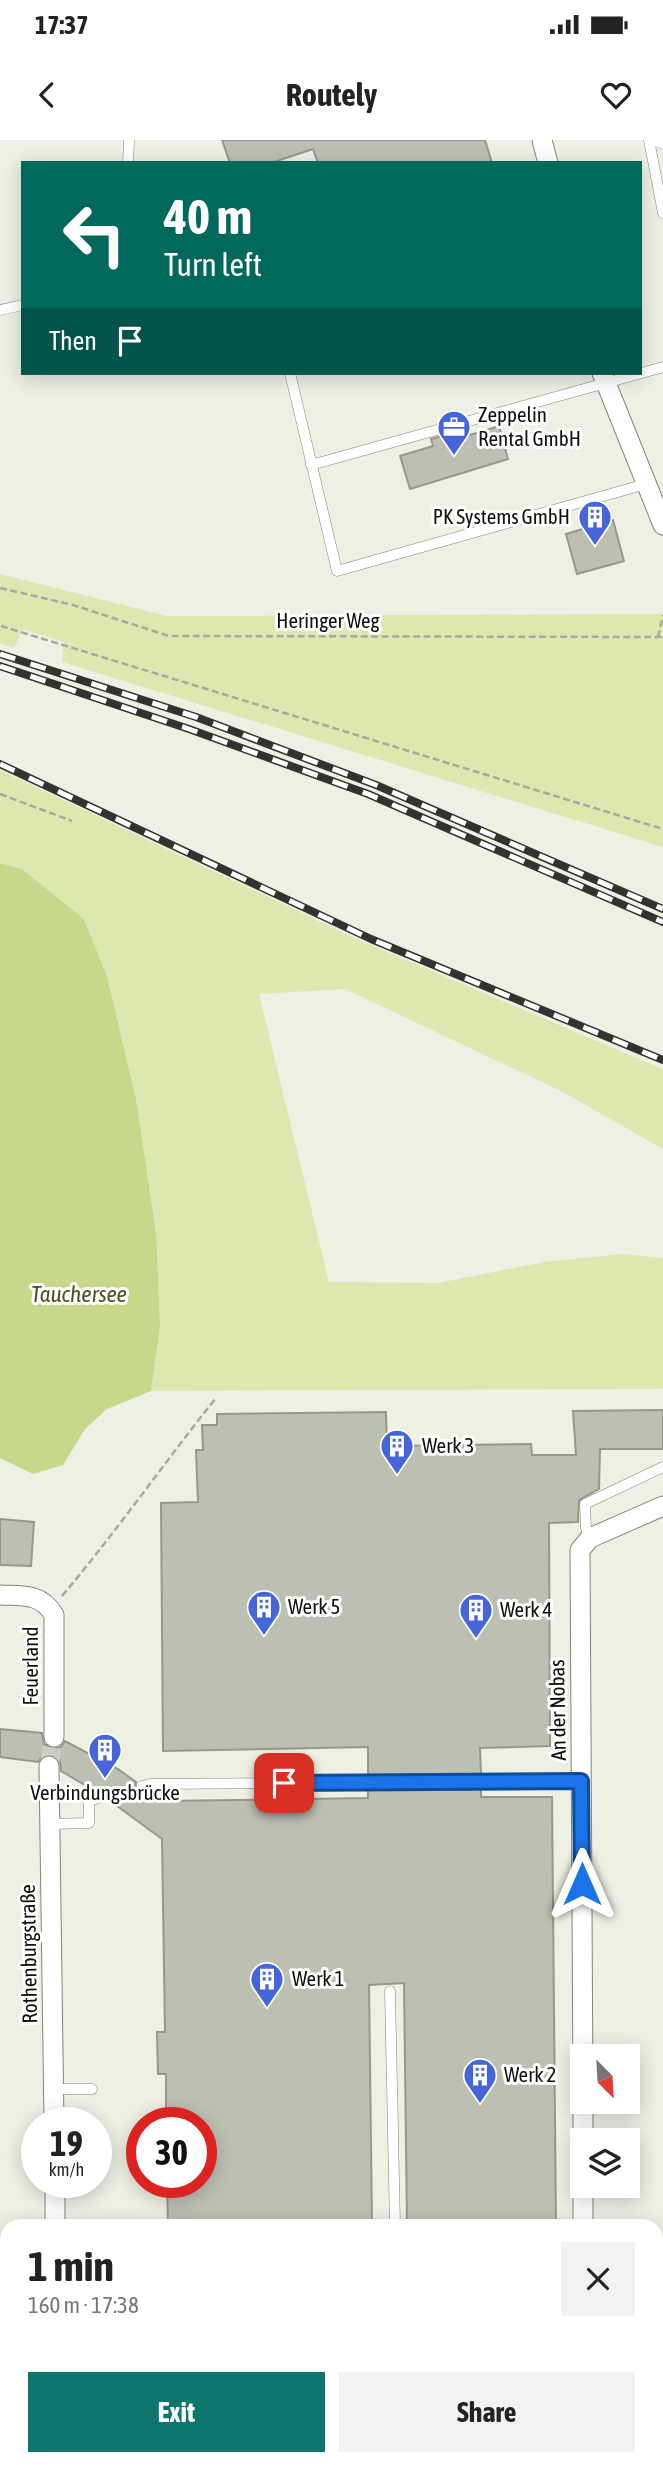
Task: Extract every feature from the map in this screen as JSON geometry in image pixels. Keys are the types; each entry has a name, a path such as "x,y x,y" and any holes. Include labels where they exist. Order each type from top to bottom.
{"street":[{"path":"542,140 547,161"},
{"path":"604,378 663,525"},
{"path":"590,1538 663,1506"},
{"name":"An der Nobas","path":"583,2044 579,1563 580,1550 590,1538"},
{"name":"Feuerland","path":"0,1595 34,1597 47,1604 54,1615 54,1737"},
{"name":"Rothenburgstraße","path":"49,1775 54,2107"},
{"path":"55,2198 55,2219"},
{"path":"583,2198 583,2219"}],"lane":[{"path":"128,161 129,140"},
{"path":"663,144 651,140 663,213"},
{"path":"0,310 21,305"},
{"path":"642,372 663,368"},
{"path":"290,375 337,571 646,484"},
{"path":"311,465 622,375"},
{"path":"590,1538 586,1528 585,1504 663,1467"},
{"path":"142,1786 581,1781"},
{"path":"50,1824 89,1824 89,1801 103,1796"},
{"path":"390,1991 395,2219"},
{"path":"53,2088 92,2089"}],"path":[{"name":"Heringer Weg","path":"0,587 72,605 169,636 661,637"},
{"path":"661,637 663,615"},
{"path":"1,626 663,829"},
{"path":"0,794 72,821"},
{"path":"47,1604 60,1599 106,1543 216,1398"}],"shaded area":[{"path":"0,574 167,616 663,614 663,847 62,662 64,642 23,629 14,648 0,644"},
{"path":"0,770 359,940 663,1069 663,1149 561,1091 345,989 259,994 329,1282 438,1283 544,1262 622,1254 663,1258 663,1389 151,1391 160,1325 136,1099 107,976 84,919 22,869 0,863"}],"water":[{"name":"Tauchersee","path":"0,863 22,869 84,919 107,976 136,1099 156,1234 160,1325 151,1391 107,1409 85,1429 63,1465 33,1474 0,1458"}],"building":[{"path":"222,140 485,140 491,161 317,161 313,149 277,161 229,161"},
{"name":"Zeppelin Rental GmbH","path":"499,426 508,459 410,489 400,456 433,446 431,439 468,429 470,435"},
{"name":"PK Systems GmbH","path":"613,520 624,561 577,574 566,534"},
{"path":"663,1410 663,1449 600,1449 599,1489 579,1500 578,1522 549,1523 550,1746 480,1748 481,1774 368,1775 368,1747 163,1751 161,1503 198,1502 196,1450 203,1450 202,1425 217,1425 217,1414 386,1412 387,1446 531,1444 532,1455 576,1455 573,1411"},
{"path":"0,1519 34,1522 31,1566 0,1565"},
{"path":"0,1729 42,1733 44,1744 53,1749 61,1747 65,1741 118,1769 136,1782 137,1792 149,1792 162,1801 368,1798 368,1790 481,1789 481,1797 552,1797 556,2219 407,2219 404,1983 369,1985 372,2219 168,2219 167,2198 217,2198 217,2107 166,2107 166,2074 158,2074 157,2032 165,2032 162,1839 109,1800 110,1794 107,1790 95,1791 61,1771 60,1760 54,1755 43,1755 38,1762 0,1757"}],"tunnel":[{"path":"49,1766 54,1737"}],"railway":[{"path":"0,654 196,717 376,785 663,909"},
{"path":"0,666 189,729 368,794 663,922"},
{"path":"0,764 371,939 663,1060"}],"place":[{"name":"Zeppelin Rental GmbH","path":"454,457"},
{"name":"PK Systems GmbH","path":"595,547"},
{"name":"Werk 3","path":"397,1476"},
{"name":"Werk 5","path":"264,1637"},
{"name":"Werk 4","path":"476,1640"},
{"name":"Verbindungsbrücke","path":"105,1780"},
{"name":"Werk 1","path":"267,2009"},
{"name":"Werk 2","path":"480,2105"}],"route":[{"path":"284,1783 581,1781 582,1884"}]}
